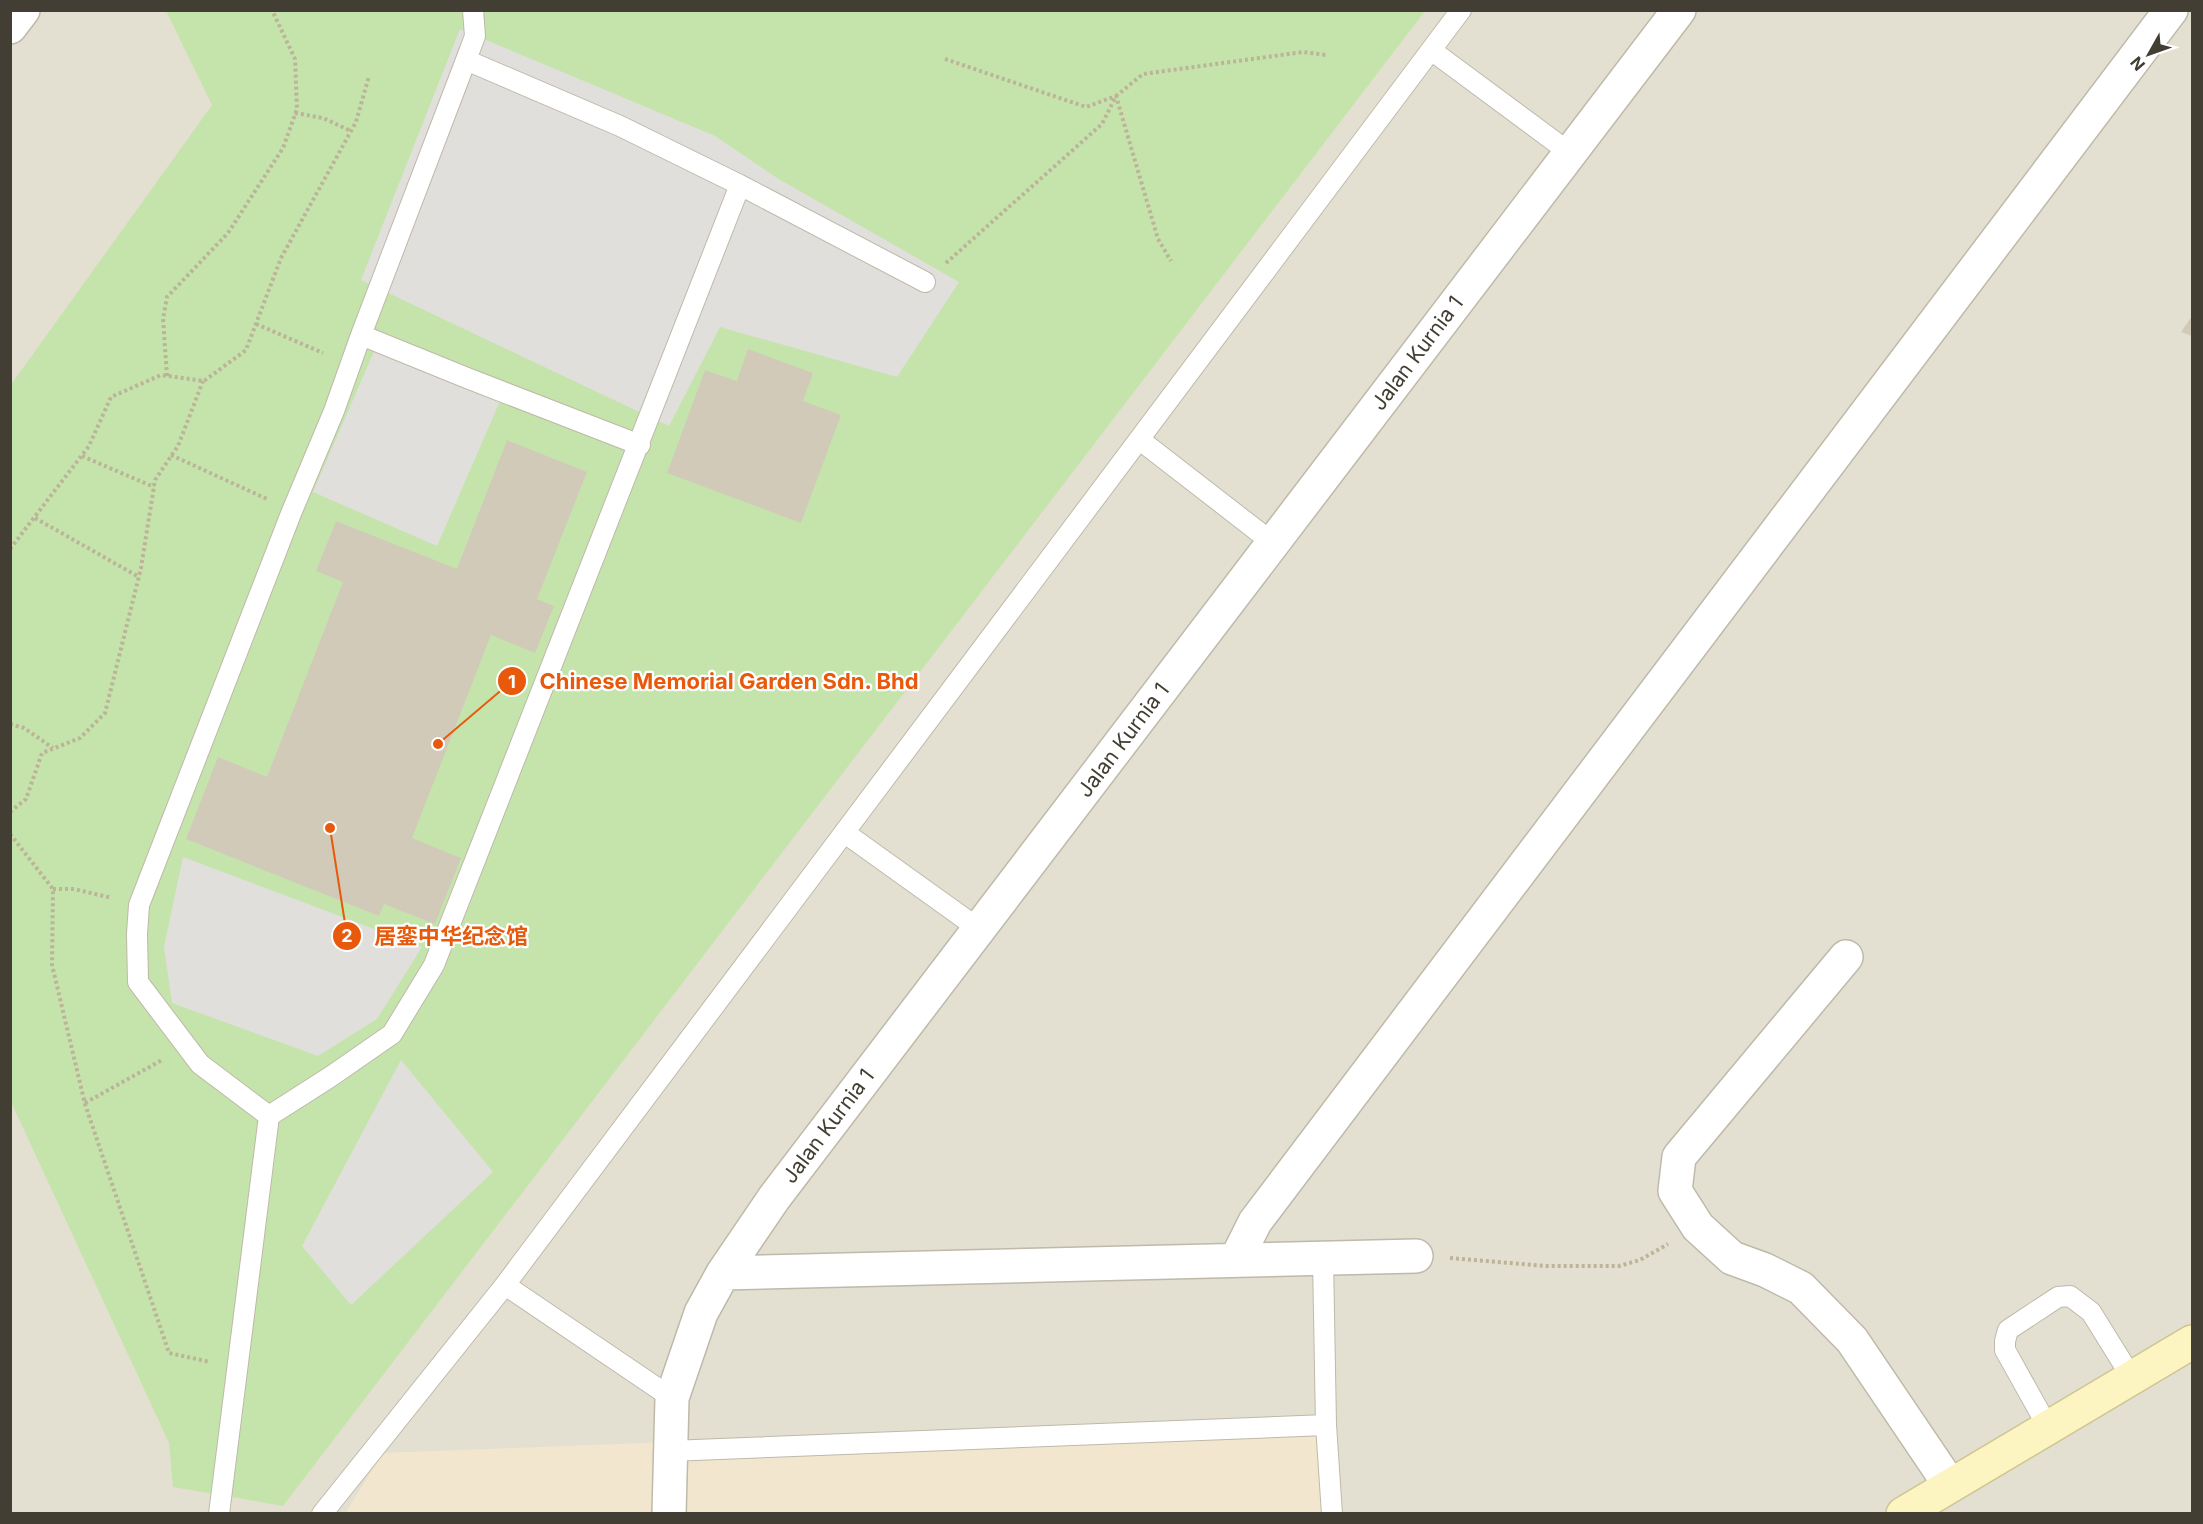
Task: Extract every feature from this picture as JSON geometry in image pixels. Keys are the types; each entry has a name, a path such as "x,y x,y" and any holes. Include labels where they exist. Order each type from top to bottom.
{"street":[{"path":"10,27 23,10"},
{"name":"Jalan Kurnia 1","path":"669,1514 672,1398 701,1313 723,1273 774,1198 1679,10"},
{"path":"1236,1260 1255,1222 2171,10"},
{"path":"1846,957 1679,1157 1675,1191 1698,1227 1732,1258 1765,1270 1801,1288 1852,1340 1950,1485"},
{"path":"723,1273 1416,1256"},
{"path":"1903,1514 2193,1342"}],"lane":[{"path":"269,1116 200,1064 138,982 139,905 351,365 360,335 475,36 472,10"},
{"path":"322,1514 505,1285 1461,10"},
{"path":"1431,50 1570,153"},
{"path":"466,60 620,126 740,185 925,282"},
{"path":"269,1116 392,1034 434,965 640,445 740,185"},
{"path":"360,335 640,445"},
{"path":"1140,440 1273,543"},
{"path":"845,833 979,929"},
{"path":"219,1514 269,1116"},
{"path":"1323,1258 1326,1425 1332,1514"},
{"path":"505,1285 672,1398"},
{"path":"2048,1427 2005,1350 2005,1341 2008,1330 2058,1298 2070,1296 2091,1312 2132,1378"},
{"path":"670,1451 1326,1425"}],"path":[{"path":"166,376 163,319 167,297 228,233 283,147 297,109 296,58 272,10"},
{"path":"945,59 1086,107 1116,96 1143,74 1303,52 1326,55"},
{"path":"10,812 26,799 42,753 80,738 105,713 139,577 155,480 178,446 204,381 246,350 281,258 351,131 369,76"},
{"path":"1116,96 1158,239 1171,261"},
{"path":"925,282 1101,124 1116,96"},
{"path":"295,113 323,118 351,131"},
{"path":"256,324 351,365"},
{"path":"10,549 89,447 111,397 161,375 204,381"},
{"path":"171,455 292,511"},
{"path":"82,456 154,487"},
{"path":"34,518 139,577"},
{"path":"10,724 24,729 54,749"},
{"path":"10,834 53,889 52,965 85,1104 169,1353 237,1369"},
{"path":"53,889 74,889 139,905"},
{"path":"85,1104 186,1046"},
{"path":"1416,1256 1546,1266 1619,1266 1640,1260 1698,1227"}],"shaded area":[{"path":"11,11 2192,11 2192,1513 11,1513"},
{"path":"460,29 715,136 777,178 959,282 897,377 720,327 669,426 361,280"},
{"path":"376,347 500,401 437,546 313,492"},
{"path":"183,857 422,947 377,1019 318,1056 172,1003 164,947"},
{"path":"401,1060 493,1172 351,1305 302,1246"},
{"path":"1334,1417 1339,1514 345,1514 383,1453"}],"green space":[{"path":"166,11 1425,11 283,1506 173,1487 169,1443 11,1102 10,386 212,105"}],"building":[{"path":"2192,316 2192,336 2181,332"},
{"path":"748,349 813,373 803,401 841,415 801,523 667,473 705,370 737,381"},
{"path":"507,440 587,472 537,599 554,606 535,653 491,635 412,838 461,858 435,924 384,904 379,916 186,839 218,757 267,777 343,582 316,571 336,521 457,569"}],"place":[{"name":"Chinese Memorial Garden Sdn. Bhd","path":"438,744"},
{"name":"居銮中华纪念馆","path":"330,828"}]}
